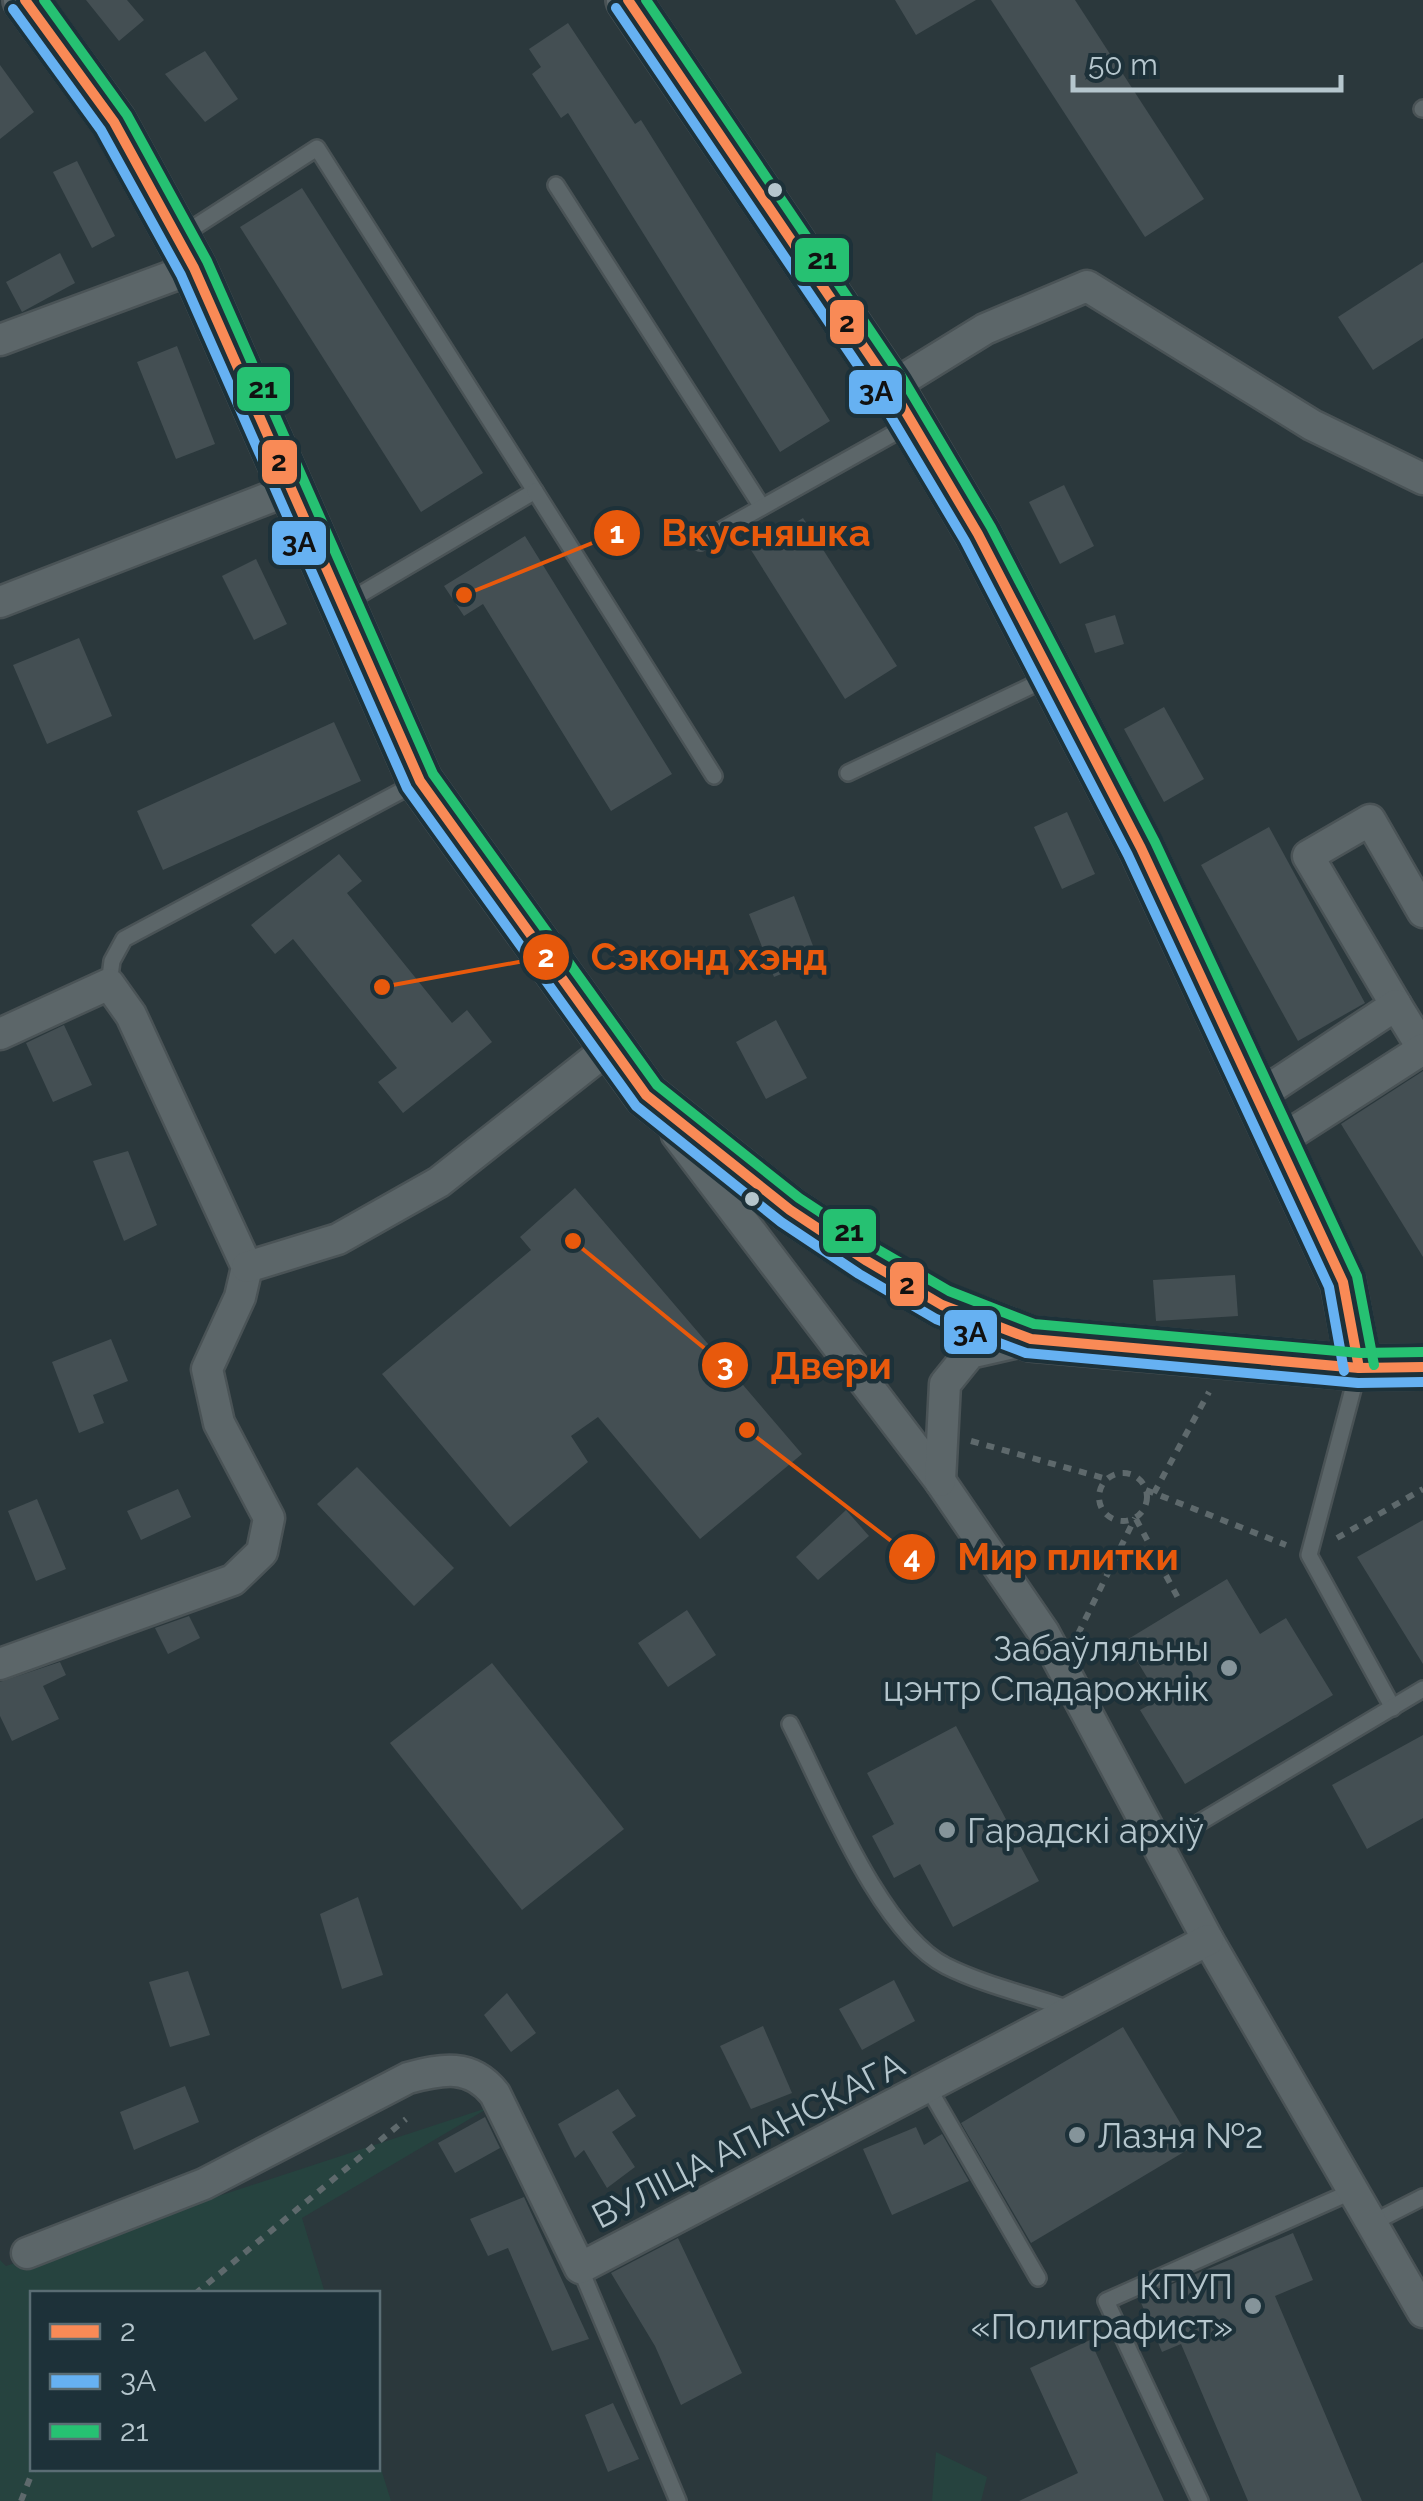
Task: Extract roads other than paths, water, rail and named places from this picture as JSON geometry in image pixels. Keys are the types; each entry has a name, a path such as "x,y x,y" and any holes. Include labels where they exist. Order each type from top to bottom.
{"main road":[{"path":"25,0 114,122 186,253 420,781 646,1095 790,1210 867,1261 942,1305 1031,1339 1358,1368 1423,1367"},
{"path":"644,7 891,387 978,534 1141,848 1343,1282 1358,1368"}],"street":[{"path":"0,340 186,253"},
{"path":"891,387 985,328 1086,286 1312,425 1423,479"},
{"path":"0,602 289,490"},
{"path":"1278,1142 1422,1044 1308,856 1370,820 1423,912"},
{"path":"0,1034 109,984 130,1015 247,1267 240,1297 207,1369 220,1423 268,1518 262,1552 233,1580 0,1664"},
{"path":"1257,1097 1396,1006"},
{"path":"247,1267 338,1239 440,1182 610,1047"},
{"path":"646,1095 940,1480 1062,1666 1208,1940 1423,2312"},
{"path":"940,1480 945,1384 970,1354 1031,1339"},
{"name":"ВУЛІЦА АПАНСКАГА","path":"27,2253 204,2184 408,2078 440,2070 464,2071 483,2079 495,2094 580,2268 1078,2012 1208,1940"}],"lane":[{"path":"186,253 317,148 714,776"},
{"path":"556,185 762,507"},
{"path":"700,542 912,424"},
{"path":"340,606 535,491"},
{"path":"848,773 1051,676"},
{"path":"109,984 112,960 124,939 420,781"},
{"path":"1358,1368 1309,1555 1393,1708"},
{"path":"1160,1846 1423,1689"},
{"path":"790,1724 875,1890 905,1933 944,1965 1078,2012"},
{"path":"929,2088 1038,2278"},
{"path":"1200,2501 1106,2302 1353,2191"},
{"path":"1372,2223 1423,2197"},
{"path":"580,2268 678,2501"}],"place":[{"name":"Вкусняшка","path":"464,595"},
{"name":"Сэконд хэнд","path":"382,987"},
{"name":"Двери","path":"573,1241"},
{"name":"Мир плитки","path":"747,1430"},
{"name":"Забаўляльны цэнтр Спадарожнік","path":"1229,1668"},
{"name":"Гарадскі архіў","path":"947,1830"},
{"name":"Лазня №2","path":"1077,2135"},
{"name":"КПУП «Полиграфист»","path":"1253,2306"}]}
